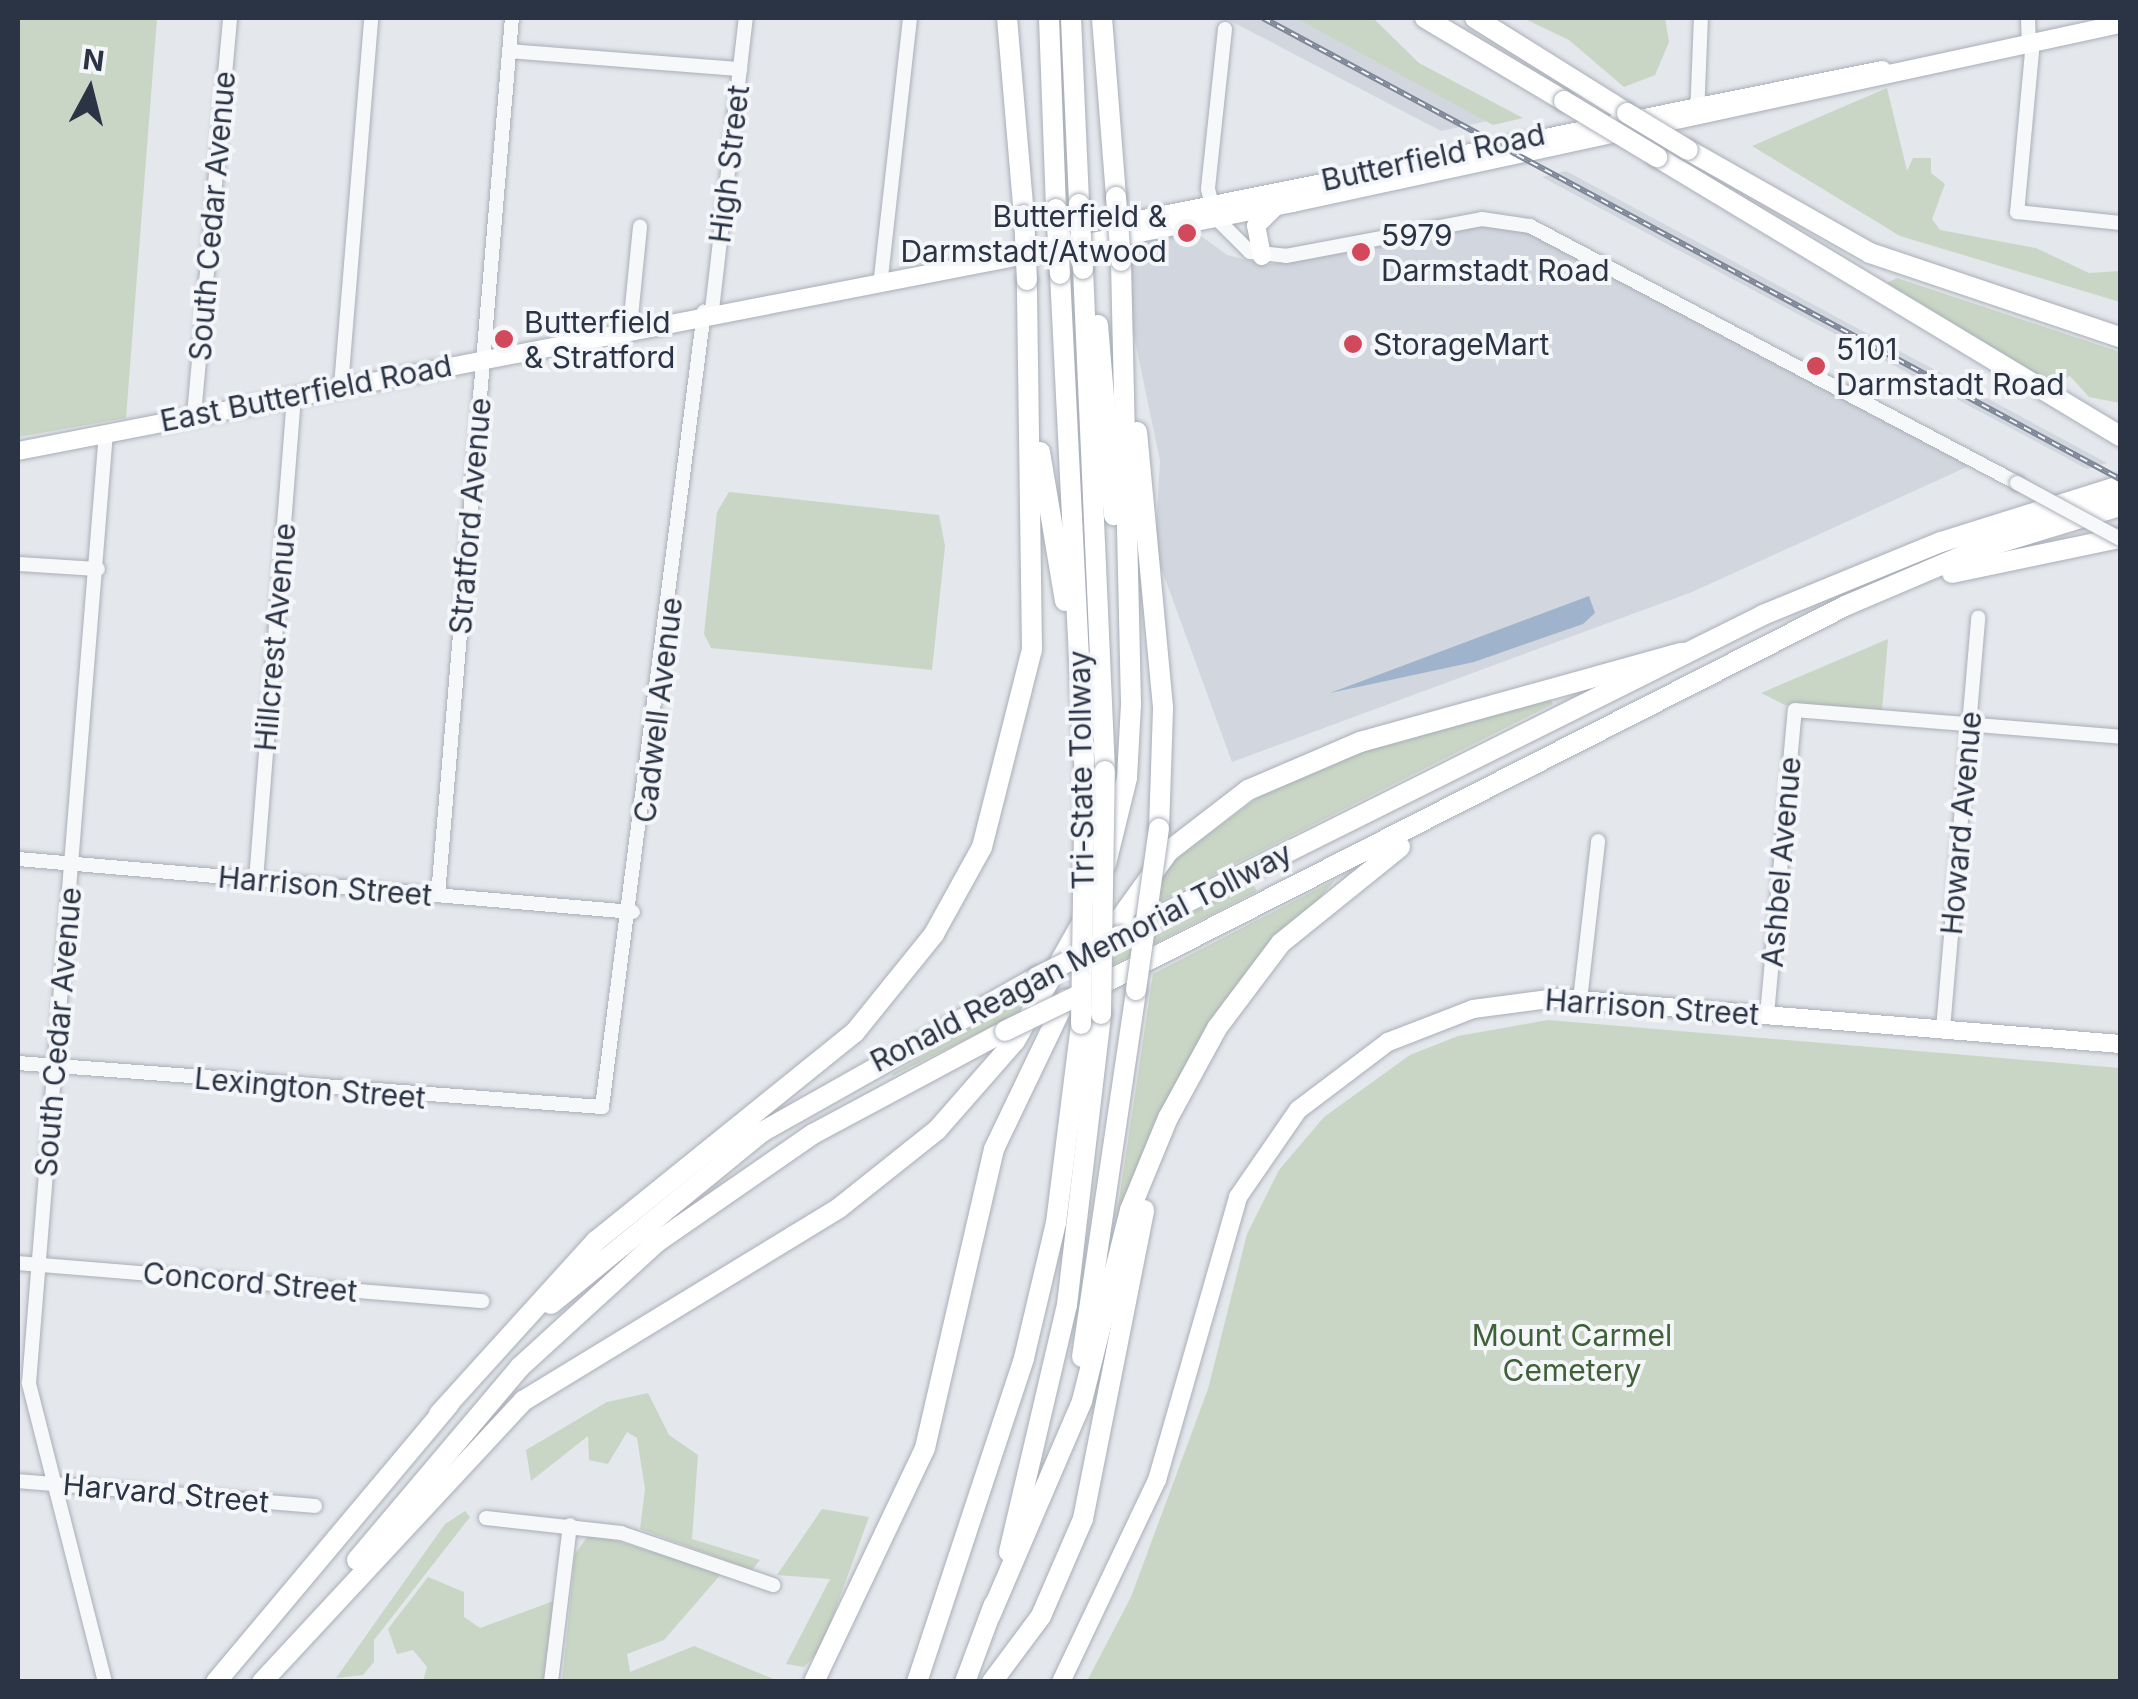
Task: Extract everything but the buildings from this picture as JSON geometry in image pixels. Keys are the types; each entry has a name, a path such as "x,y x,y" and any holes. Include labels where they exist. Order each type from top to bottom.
{"highway":[{"path":"439,1414 596,1242 856,1032 934,934 982,847 1032,650 1028,280 1007,18"},
{"name":"Tri-State Tollway","path":"917,1682 1024,1358 1056,1223 1081,1024 1085,780 1048,18"},
{"name":"Tri-State Tollway","path":"965,1679 990,1616 1067,1305 1101,1014 1105,771 1089,267 1076,131 1072,18"},
{"path":"1051,1480 1084,1344 1136,990 1158,829 1163,709 1102,18"},
{"path":"1425,18 2120,436"},
{"path":"1475,18 1688,150 1870,253 2120,337"},
{"path":"260,1682 522,1401 872,1186 982,1081 1066,956 1110,853 1127,778 1129,666 1121,260"},
{"path":"1089,267 1129,666"},
{"path":"1030,391 1081,676"},
{"name":"Ronald Reagan Memorial Tollway","path":"216,1682 439,1414 602,1256 720,1162 848,1077 1037,977 1682,653 1878,566 2120,486"},
{"name":"Ronald Reagan Memorial Tollway","path":"260,1682 471,1422 610,1281 765,1164 1006,1031 1845,606 1976,550 2120,506"},
{"path":"1845,606 2003,557 2120,538"},
{"path":"814,1682 925,1448 1006,1116 1052,1022 1170,851 1248,790 1321,756 1682,653"},
{"path":"990,1616 1082,1401 1130,1210 1182,1092 1236,999 1308,916 1516,774"},
{"path":"992,1682 1041,1616 1083,1519 1139,1228 1182,1092"}],"main road":[{"name":"Butterfield Road","path":"708,311 2120,24"},
{"name":"Butterfield Road","path":"1212,211 1278,206 1696,110"},
{"path":"1262,256 1256,226 1278,206"},
{"name":"East Butterfield Road","path":"18,452 708,311"},
{"name":"Harrison Street","path":"1060,1682 1157,1480 1222,1234 1274,1138 1325,1085 1413,1029 1498,1003 1580,1000 2120,1043"}],"street":[{"name":"South Cedar Avenue","path":"194,415 230,18"},
{"path":"340,386 371,18"},
{"name":"Stratford Avenue","path":"438,895 512,18"},
{"name":"High Street","path":"708,311 746,18"},
{"path":"881,277 910,18"},
{"path":"1696,110 1702,18"},
{"path":"2028,18 2031,41 2017,212 2120,223"},
{"path":"1225,29 1212,211 1262,256 1482,219 1530,226 2120,538"},
{"path":"509,51 740,69"},
{"path":"630,326 640,226"},
{"name":"Cadwell Avenue","path":"602,1107 633,912 708,311"},
{"name":"Hillcrest Avenue","path":"256,880 294,395"},
{"name":"South Cedar Avenue","path":"105,1682 48,1484 29,1383 98,570 106,433"},
{"path":"18,564 98,570"},
{"name":"Howard Avenue","path":"1943,1029 1978,617"},
{"name":"Ashbel Avenue","path":"1767,1015 1795,710 1970,724"},
{"path":"1970,724 2120,737"},
{"path":"1580,1000 1598,841"},
{"name":"Harrison Street","path":"18,859 633,912"},
{"name":"Lexington Street","path":"18,1063 602,1107"},
{"name":"Concord Street","path":"18,1262 482,1302"},
{"name":"Harvard Street","path":"18,1481 314,1506"},
{"path":"486,1518 570,1525 773,1585"},
{"path":"551,1682 570,1525"}],"shaded area":[{"path":"1225,18 1315,18 1497,119 1441,131"},
{"path":"1566,171 2107,463 2087,469 1542,177"},
{"path":"1483,224 1529,230 1969,466 1692,592 1232,762 1155,551 1160,461 1115,244 1193,230 1227,255 1266,265"}],"green space":[{"path":"18,18 157,18 126,418 18,437"},
{"path":"1296,18 1373,18 1419,63 1523,118 1493,125"},
{"path":"1523,18 1665,18 1669,42 1655,75 1624,87 1569,40"},
{"path":"1887,88 1907,171 1913,158 1931,158 1931,173 1945,184 1932,219 1940,230 2036,248 2089,273 2120,271 2120,302 1900,236 1752,146"},
{"path":"1897,278 2120,352 2120,403 2089,397 2070,376 2053,384 1887,283"},
{"path":"729,492 939,515 945,546 932,670 711,648 704,634 717,512"},
{"path":"1888,639 1882,710 1785,705 1761,693"},
{"path":"1550,699 1553,704 1157,903 1164,868 1269,789 1350,754"},
{"path":"1335,880 1198,1041 1115,1227 1153,974"},
{"path":"1252,883 1257,891 1093,975 1105,956"},
{"path":"1025,997 1015,1015 892,1076 892,1074"},
{"name":"Mount Carmel Cemetery","path":"1548,1020 2120,1068 2120,1681 1087,1681 1131,1597 1208,1389 1247,1234 1279,1170 1324,1117 1410,1055 1458,1036"},
{"path":"648,1393 669,1435 698,1455 692,1539 760,1560 752,1570 640,1529 645,1489 637,1438 627,1432 608,1464 589,1460 588,1436 531,1481 526,1450 607,1402"},
{"path":"822,1509 869,1517 821,1649 804,1667 786,1664 830,1579 777,1575"},
{"path":"465,1511 470,1517 374,1640 374,1662 363,1675 336,1678 445,1524"},
{"path":"590,1533 722,1573 664,1640 627,1654 630,1672 694,1646 778,1681 562,1682 575,1554"},
{"path":"428,1577 464,1592 464,1617 480,1628 554,1601 545,1681 423,1681 427,1667 413,1650 397,1654 388,1629"}],"water":[{"path":"1589,596 1595,613 1583,624 1474,662 1330,693"}],"railway":[{"path":"1263,18 2120,479"}],"place":[{"name":"Butterfield & Darmstadt/Atwood","path":"1187,233"},
{"name":"5979 Darmstadt Road","path":"1361,252"},
{"name":"Butterfield & Stratford","path":"504,339"},
{"name":"StorageMart","path":"1353,344"},
{"name":"5101 Darmstadt Road","path":"1816,366"}]}
